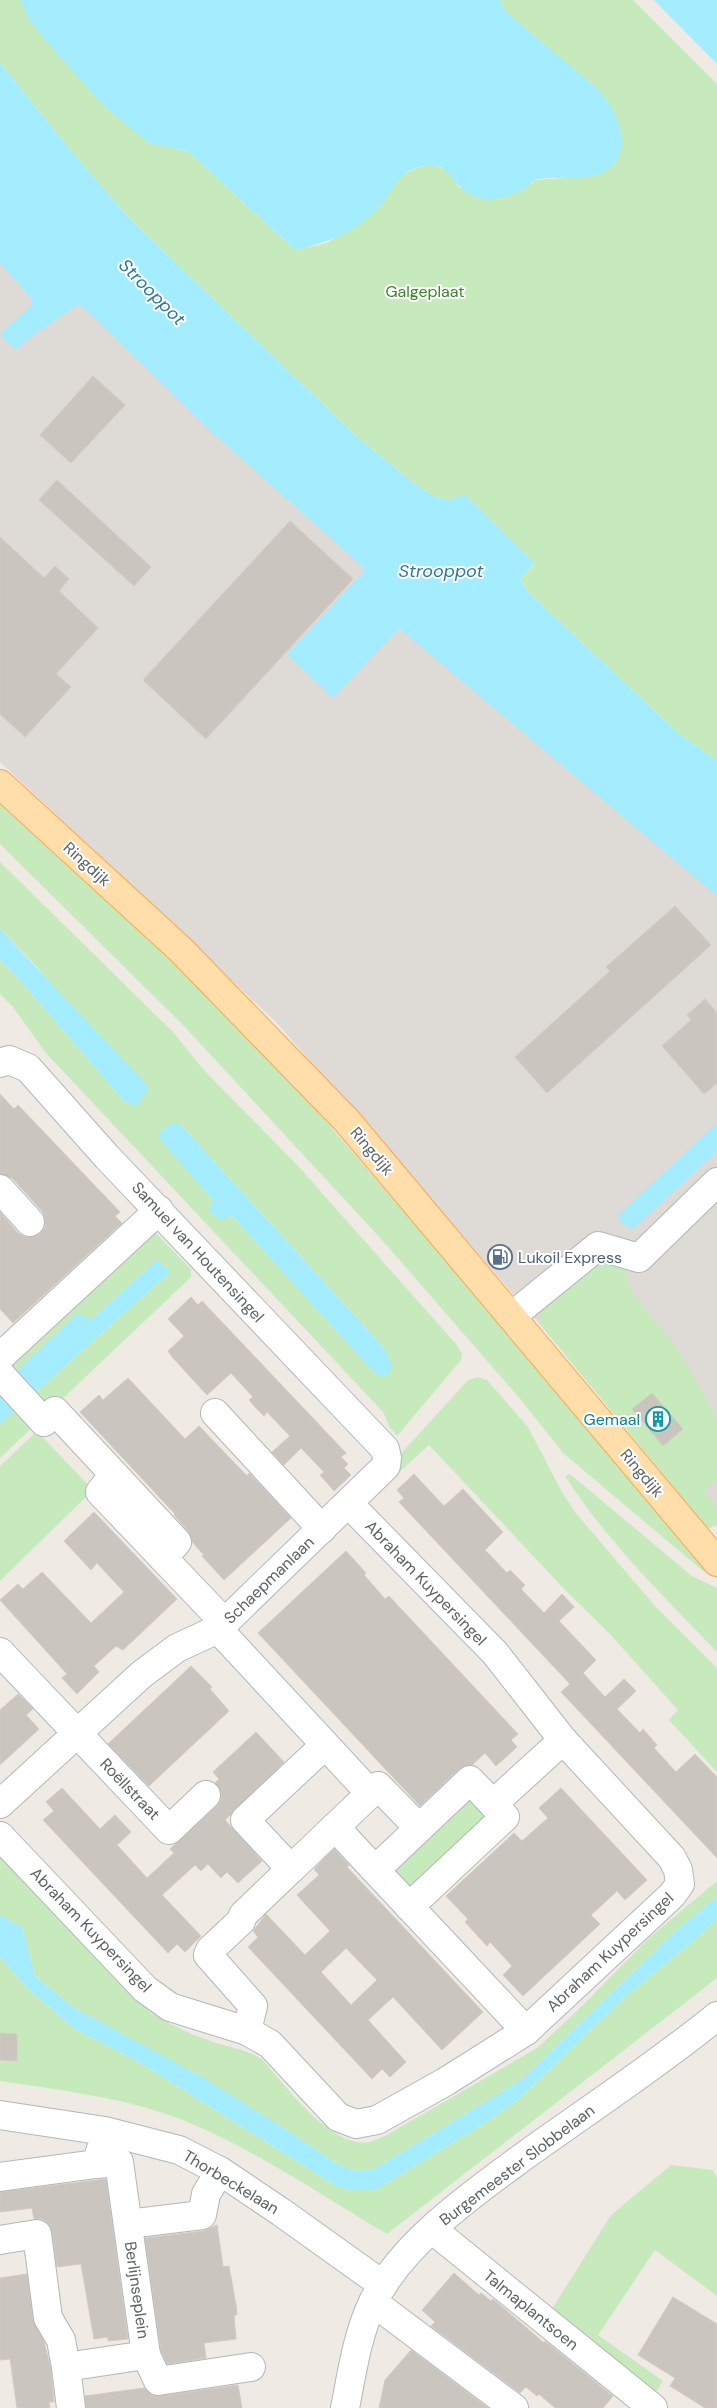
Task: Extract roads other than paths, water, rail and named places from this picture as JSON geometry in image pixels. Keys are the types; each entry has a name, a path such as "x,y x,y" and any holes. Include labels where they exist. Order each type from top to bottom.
{"main road":[{"name":"Ringdijk","path":"0,784 181,950 347,1121 714,1553"}],"street":[{"name":"Samuel van Houtensingel","path":"0,1063 9,1060 28,1068 107,1156 385,1449 387,1458"},
{"path":"512,1316 598,1246 640,1258 717,1182"},
{"path":"0,1189 30,1222"},
{"path":"0,1357 159,1210"},
{"path":"0,1374 114,1476 177,1542 163,1558 325,1745 370,1793"},
{"path":"215,1413 322,1529"},
{"name":"Schaepmanlaan","path":"0,1804 142,1674 177,1648 222,1626 386,1466 387,1458"},
{"name":"Abraham Kuypersingel","path":"0,1836 145,1989 170,2007 247,2032 270,2044 338,2117 356,2124 377,2120 445,2082 526,2031 672,1895 680,1884 678,1870 672,1858 562,1740 495,1653 348,1504"},
{"path":"0,1652 77,1734"},
{"name":"Roëllstraat","path":"77,1734 169,1830 206,1795"},
{"path":"493,1804 562,1740"},
{"path":"291,1869 245,1820 325,1745"},
{"path":"375,1870 470,1780 493,1804 505,1817 410,1907"},
{"path":"247,2032 254,2006 208,1955 210,1950 378,1786 419,1828"},
{"path":"335,1827 526,2031"},
{"name":"Burgemeester Slobbelaan","path":"344,2408 361,2333 378,2294 401,2260 486,2184 717,2016"},
{"name":"Thorbeckelaan","path":"0,2114 104,2131 179,2150 220,2171 281,2212 378,2294"},
{"path":"0,2177 96,2164 104,2131"},
{"name":"Berlijnseplein","path":"96,2164 119,2162 146,2355 158,2381 251,2367"},
{"name":"Berlijnseplein","path":"128,2224 202,2215 206,2194 220,2171"},
{"name":"Talmaplantsoen","path":"433,2230 622,2399 653,2408"},
{"path":"0,2240 36,2234 48,2318 61,2340 70,2408"},
{"path":"378,2294 514,2408"},
{"name":"Berlijnseplein","path":"66,2367 146,2355"}],"water":[{"path":"20,0 500,0 505,11 593,85 607,100 620,130 622,141 620,152 616,161 608,169 592,176 537,179 519,192 494,199 478,197 469,193 461,188 444,169 438,166 420,167 404,174 378,208 360,224 329,240 295,250 188,151 149,143 104,106 47,42 28,18"},
{"path":"654,0 717,0 717,64"},
{"name":"Strooppot","path":"0,63 76,157 129,218 356,436 415,484 435,497 450,500 464,494 534,563 520,579 528,592 677,732 717,761 717,896 399,628 333,698 287,654 365,570 363,567 215,435 81,305 77,305 29,338 16,350 0,334 31,306 32,299 0,263"},
{"path":"0,929 146,1084 148,1090 136,1106 124,1101 19,979 0,960"},
{"path":"179,1123 384,1348 391,1362 390,1373 380,1377 369,1367 234,1218 229,1216 220,1220 208,1209 213,1203 212,1199 160,1139 159,1133 170,1124"},
{"path":"717,1123 717,1151 633,1229 623,1224 617,1216"},
{"path":"157,1260 170,1272 0,1424 0,1387 77,1314 92,1319"},
{"path":"717,1897 717,1918 700,1935 626,1996 519,2099 483,2124 377,2189 338,2187 137,2061 75,2029 27,1988 0,1957 0,1915 22,1927 35,1976 73,2007 202,2077 340,2166 359,2171 374,2169 521,2080 679,1928"}],"place":[{"name":"Lukoil Express","path":"500,1257"},
{"name":"Gemaal","path":"658,1419"}],"park label":[{"name":"Galgeplaat","path":"425,291"}]}
